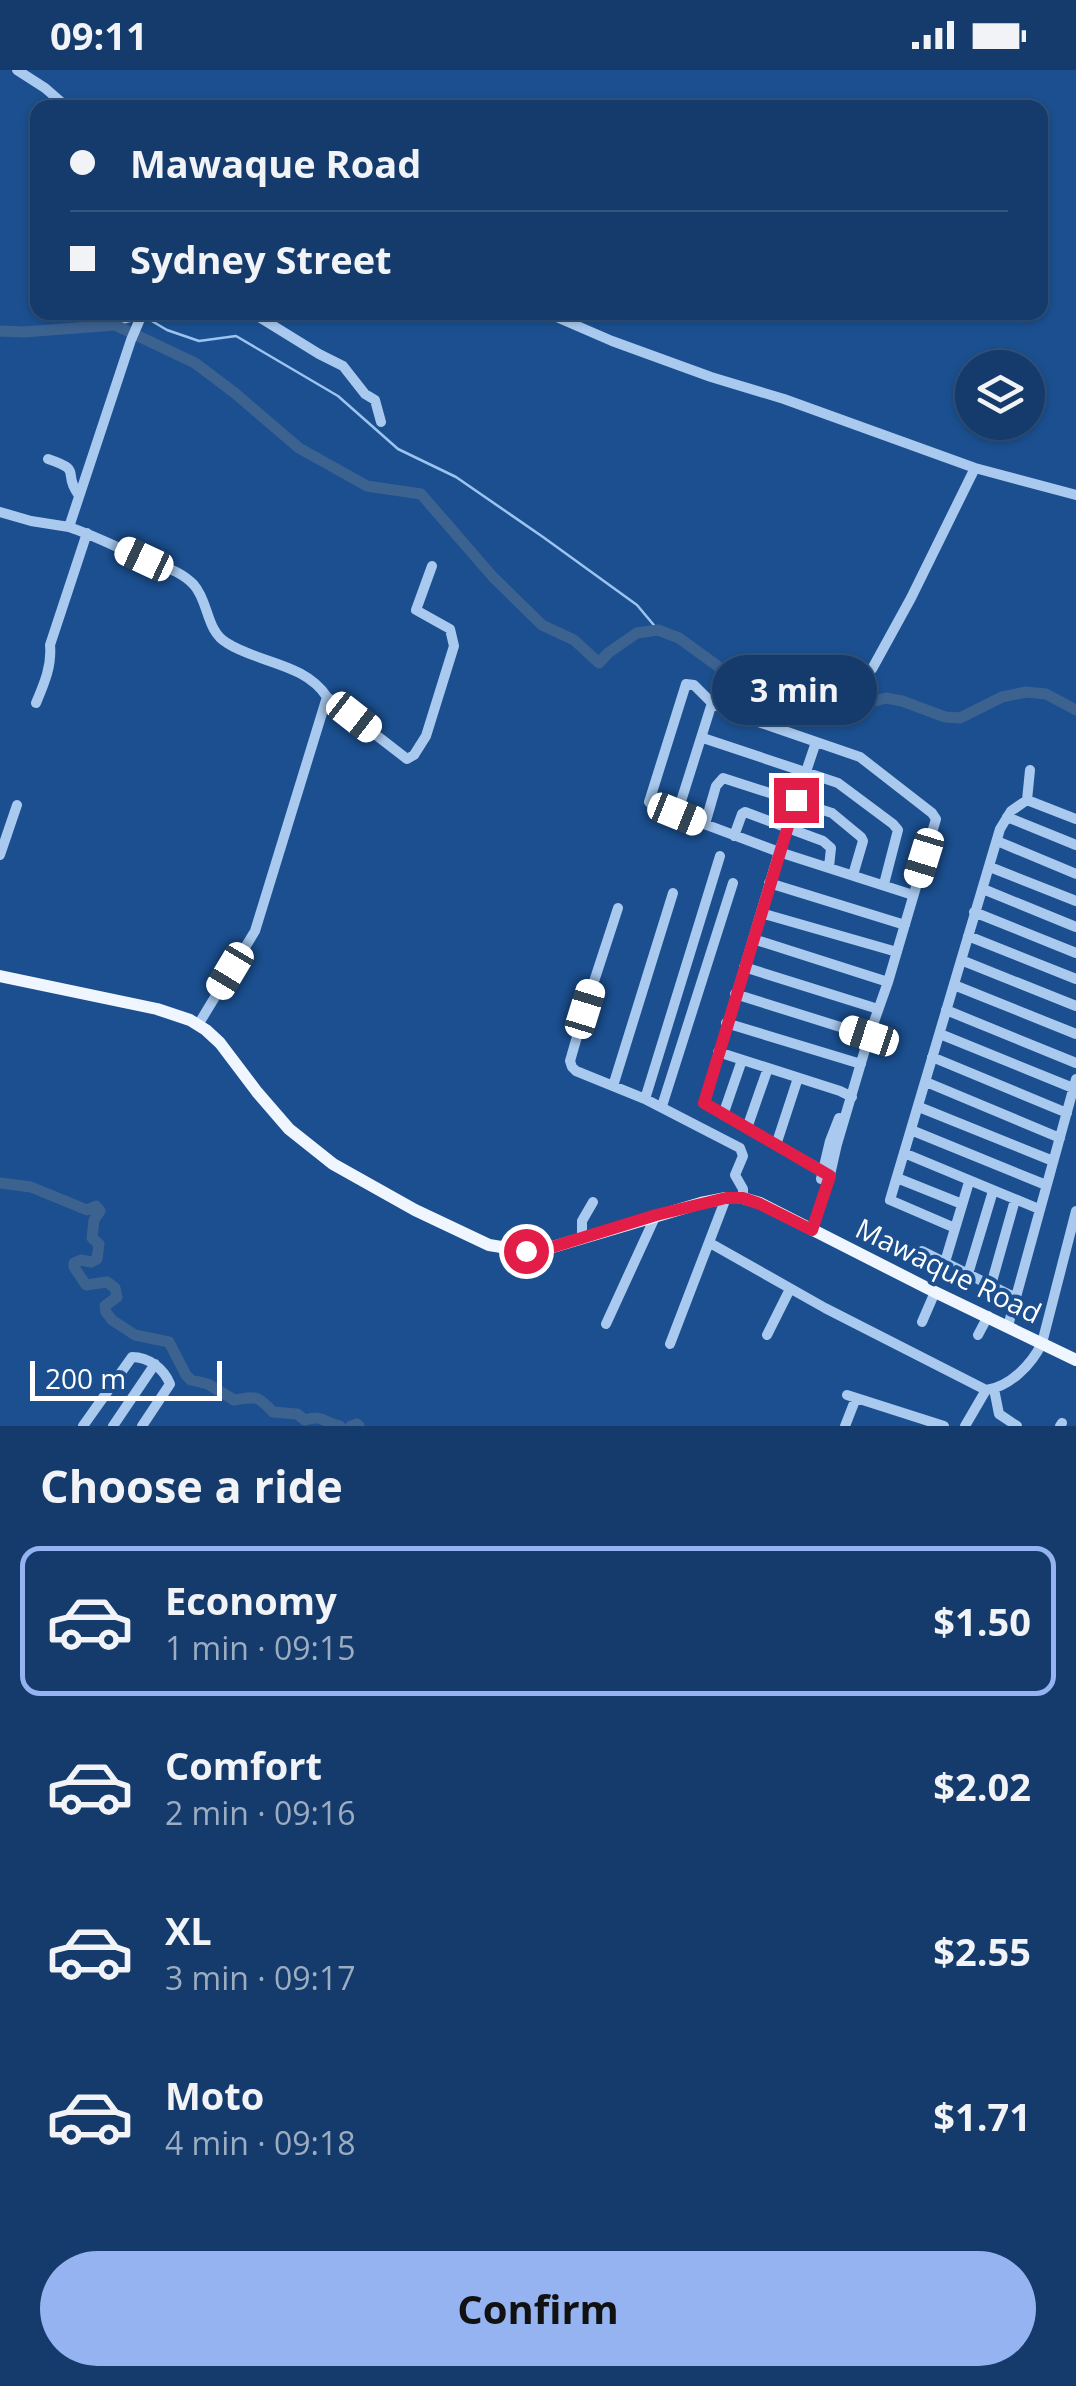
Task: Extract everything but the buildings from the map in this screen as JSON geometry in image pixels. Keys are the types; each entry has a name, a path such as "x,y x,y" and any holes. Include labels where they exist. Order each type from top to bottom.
{"main road":[{"name":"Mawaque Road","path":"0,976 156,1009 198,1025 220,1043 296,1136 333,1164 458,1232 506,1249 536,1250 656,1215 726,1198 743,1198 1076,1360"}],"street":[{"path":"17,70 59,100"},
{"path":"69,526 140,320"},
{"path":"264,320 343,366 365,394 375,400 381,422"},
{"path":"564,320 628,347 975,468 1076,495"},
{"path":"48,459 68,466 78,494"},
{"path":"872,669 975,468"},
{"path":"0,512 69,526 176,570 200,594 223,642 306,677 406,759 414,755 426,736 454,646 450,629 416,610 432,566"},
{"path":"36,702 86,533"},
{"path":"808,1228 888,982 935,823 935,817 864,759 729,712 712,703 694,685 686,684 649,802 779,852 913,895"},
{"path":"198,1025 255,931 327,696"},
{"path":"677,814 712,703"},
{"path":"702,738 846,788 898,830 884,884"},
{"path":"816,742 769,883 704,1103 826,1174"},
{"path":"1027,800 1030,770"},
{"path":"704,824 716,786 723,778 796,800 832,814 861,837 853,874"},
{"path":"955,1228 891,1201 974,912 996,841 1016,806 1027,800 1076,819"},
{"path":"0,855 17,806"},
{"path":"734,836 744,812 828,844 832,853 828,867"},
{"path":"1007,817 1076,844"},
{"path":"996,841 1076,874"},
{"path":"645,1098 720,856"},
{"path":"990,866 1076,901"},
{"path":"662,1106 733,883"},
{"path":"769,883 904,925"},
{"path":"983,890 1076,927"},
{"path":"613,1086 673,893"},
{"path":"618,908 570,1061 572,1067 662,1106 740,1148 742,1156 735,1175 762,1204"},
{"path":"974,912 1076,953"},
{"path":"762,913 897,952"},
{"path":"968,936 1076,979"},
{"path":"753,939 888,982"},
{"path":"961,960 1076,1006"},
{"path":"744,967 878,1009"},
{"path":"954,984 1076,1034"},
{"path":"735,994 869,1036"},
{"path":"946,1010 1076,1064"},
{"path":"726,1024 861,1064"},
{"path":"940,1034 1075,1084 1008,1326"},
{"path":"718,1052 851,1095"},
{"path":"932,1058 1066,1112"},
{"path":"724,1116 742,1060"},
{"path":"747,1128 768,1068"},
{"path":"776,1145 798,1078"},
{"path":"926,1082 1060,1138"},
{"path":"919,1106 1052,1161"},
{"path":"911,1130 1046,1186"},
{"path":"904,1154 1039,1209"},
{"path":"897,1178 962,1204"},
{"path":"740,1182 743,1198"},
{"path":"945,1262 969,1182"},
{"path":"968,1274 993,1191"},
{"path":"670,1344 726,1198"},
{"path":"992,1285 1015,1200"},
{"path":"582,1238 582,1222 593,1202"},
{"path":"965,1426 990,1389 1036,1356 1072,1243 1076,1211"},
{"path":"606,1324 656,1215"},
{"path":"710,1243 990,1389 999,1414"},
{"path":"922,1251 1014,1297"},
{"path":"767,1336 790,1288"},
{"path":"922,1322 935,1292"},
{"path":"978,1335 988,1316"},
{"path":"83,1426 132,1357 155,1364 170,1384 142,1426"},
{"path":"113,1426 155,1364"},
{"path":"845,1426 852,1396 944,1426"},
{"path":"975,1410 999,1414 1017,1426"}],"waterway":[{"path":"115,325 133,320"},
{"path":"150,320 199,341 236,336 338,396 398,449 456,477 637,605 658,630"},
{"path":"0,331 115,325 195,363 299,448 367,486 421,494 493,577 542,625 574,640 599,663 637,633 658,630 679,638 719,667 779,698 837,711 886,698 960,718 1002,697 1026,692 1046,694 1076,710"},
{"path":"0,1183 31,1187 87,1210 96,1206 100,1211 94,1220 92,1238 99,1244 97,1259 81,1260 74,1267 86,1285 107,1282 115,1288 117,1297 105,1306 112,1320 135,1335 169,1342 191,1380 208,1384 234,1400 255,1398 273,1412 340,1426"},
{"path":"351,1426 359,1426"}],"route":[{"path":"526,1251 546,1249 726,1198 760,1204 812,1230 830,1176 704,1104 796,800"}]}
